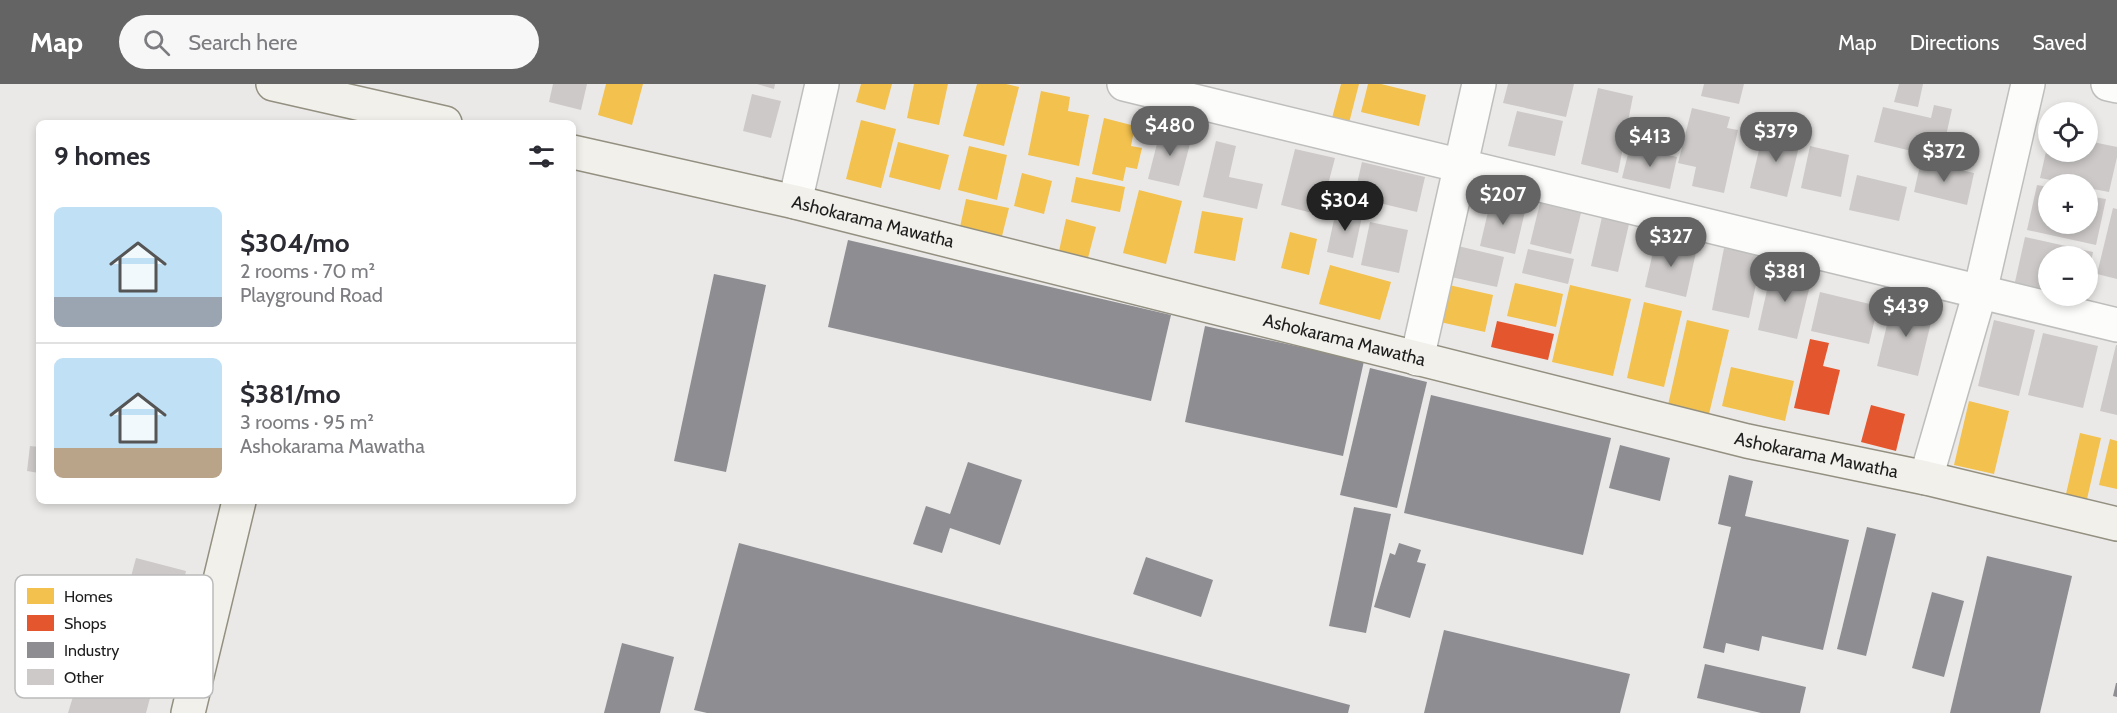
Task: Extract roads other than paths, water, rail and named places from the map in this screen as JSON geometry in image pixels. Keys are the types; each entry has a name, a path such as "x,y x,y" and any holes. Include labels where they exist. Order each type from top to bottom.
{"street":[{"path":"273,84 333,102 429,120"},
{"path":"795,202 822,84"},
{"path":"1124,84 2117,325"},
{"path":"1417,359 1479,84"},
{"path":"1926,478 1980,292 2028,84"},
{"path":"2108,84 2117,86"},
{"name":"Ashokarama Mawatha","path":"576,153 795,202 1746,441 1926,478 2117,524"},
{"path":"213,609 238,504"},
{"path":"188,713 192,698"}]}
